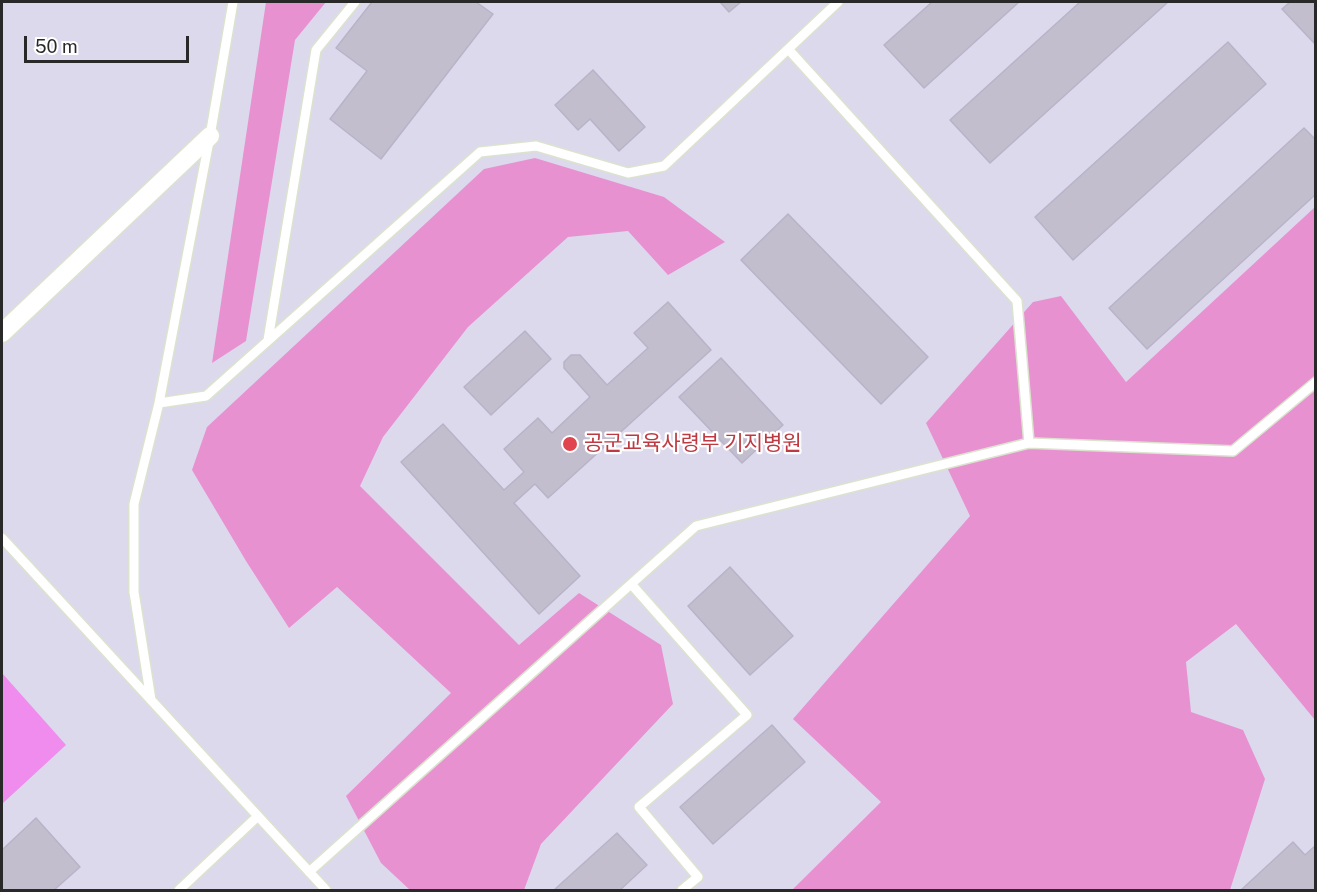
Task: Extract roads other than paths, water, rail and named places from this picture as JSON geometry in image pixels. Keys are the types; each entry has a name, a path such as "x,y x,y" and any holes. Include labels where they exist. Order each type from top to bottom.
{"street":[{"path":"2,333 210,136"}],"lane":[{"path":"151,700 134,592 134,504 159,403 233,2"},
{"path":"267,340 316,50 355,2"},
{"path":"159,403 206,396 480,152 536,146 628,173 664,166 838,2"},
{"path":"789,50 1017,301 1029,443"},
{"path":"309,872 696,526 1029,443 1233,451 1316,382"},
{"path":"2,538 327,891"},
{"path":"632,585 747,715 639,807 698,877 682,891"},
{"path":"179,891 258,816"}],"place":[{"name":"공군교육사령부 기지병원","path":"570,444"}]}
